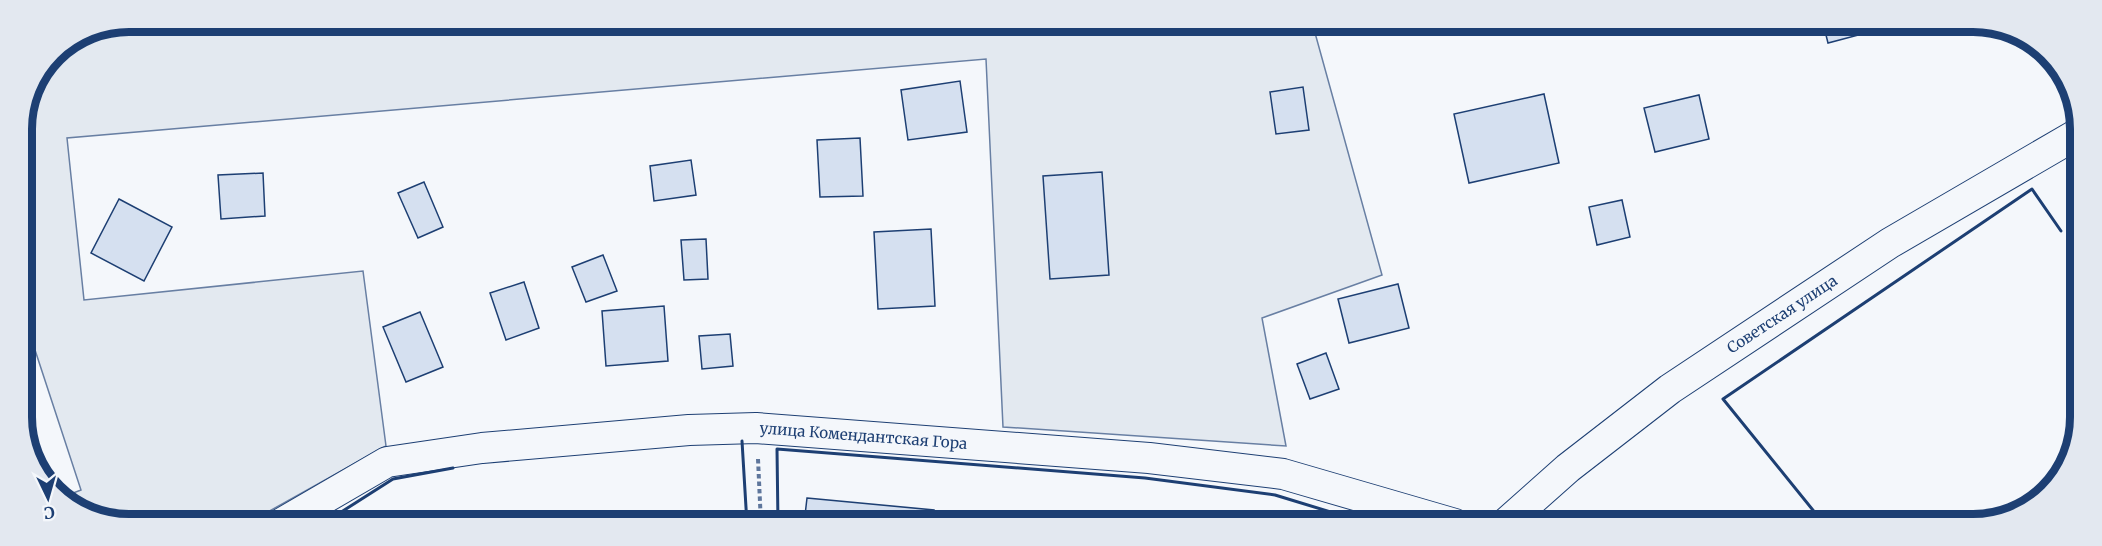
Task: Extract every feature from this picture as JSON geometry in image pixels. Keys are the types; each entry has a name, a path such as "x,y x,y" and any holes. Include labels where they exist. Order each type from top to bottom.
{"street":[{"name":"Советская улица","path":"1516,514 1568,468 1670,389 1890,243 2070,138"},
{"name":"улица Комендантская Гора","path":"297,514 387,462 482,448 689,430 756,428 1149,458 1283,474 1421,514"}],"path":[{"path":"756,428 760,514"}],"shaded area":[{"path":"1315,32 1382,275 1262,318 1286,446 1003,427 986,59 67,138 84,300 363,271 386,446 264,514 109,513 78,501 78,491 81,490 78,468 74,468 35,350 32,351 32,122 39,91 48,74 60,60 74,48 109,33"}],"building":[{"path":"1825,32 1866,32 1866,33 1828,43"},
{"path":"960,81 967,132 908,140 901,90"},
{"path":"1303,87 1309,130 1276,134 1270,92"},
{"path":"1544,94 1559,163 1469,183 1454,114"},
{"path":"1699,95 1709,139 1655,152 1644,108"},
{"path":"860,138 863,196 820,197 817,140"},
{"path":"691,160 696,195 654,201 650,166"},
{"path":"1102,172 1109,275 1050,279 1043,176"},
{"path":"263,173 265,216 221,219 218,175"},
{"path":"424,182 443,227 418,238 398,193"},
{"path":"119,199 172,227 144,281 91,253"},
{"path":"1622,200 1630,237 1597,245 1589,207"},
{"path":"931,229 935,306 878,309 874,232"},
{"path":"706,239 708,279 684,280 681,240"},
{"path":"603,255 617,291 586,302 572,267"},
{"path":"524,282 539,328 506,340 490,293"},
{"path":"1398,284 1409,328 1349,343 1338,299"},
{"path":"664,306 668,361 606,366 602,311"},
{"path":"420,312 443,367 406,382 383,327"},
{"path":"730,334 733,366 702,369 699,336"},
{"path":"1326,353 1339,389 1310,399 1297,364"},
{"path":"807,498 934,510 934,514 805,514"}],"wall":[{"path":"1816,514 1723,399 2032,189 2061,231"},
{"path":"742,441 746,514"},
{"path":"778,514 777,449 1145,478 1275,495 1337,514"},
{"path":"338,514 393,479 453,468"}]}
